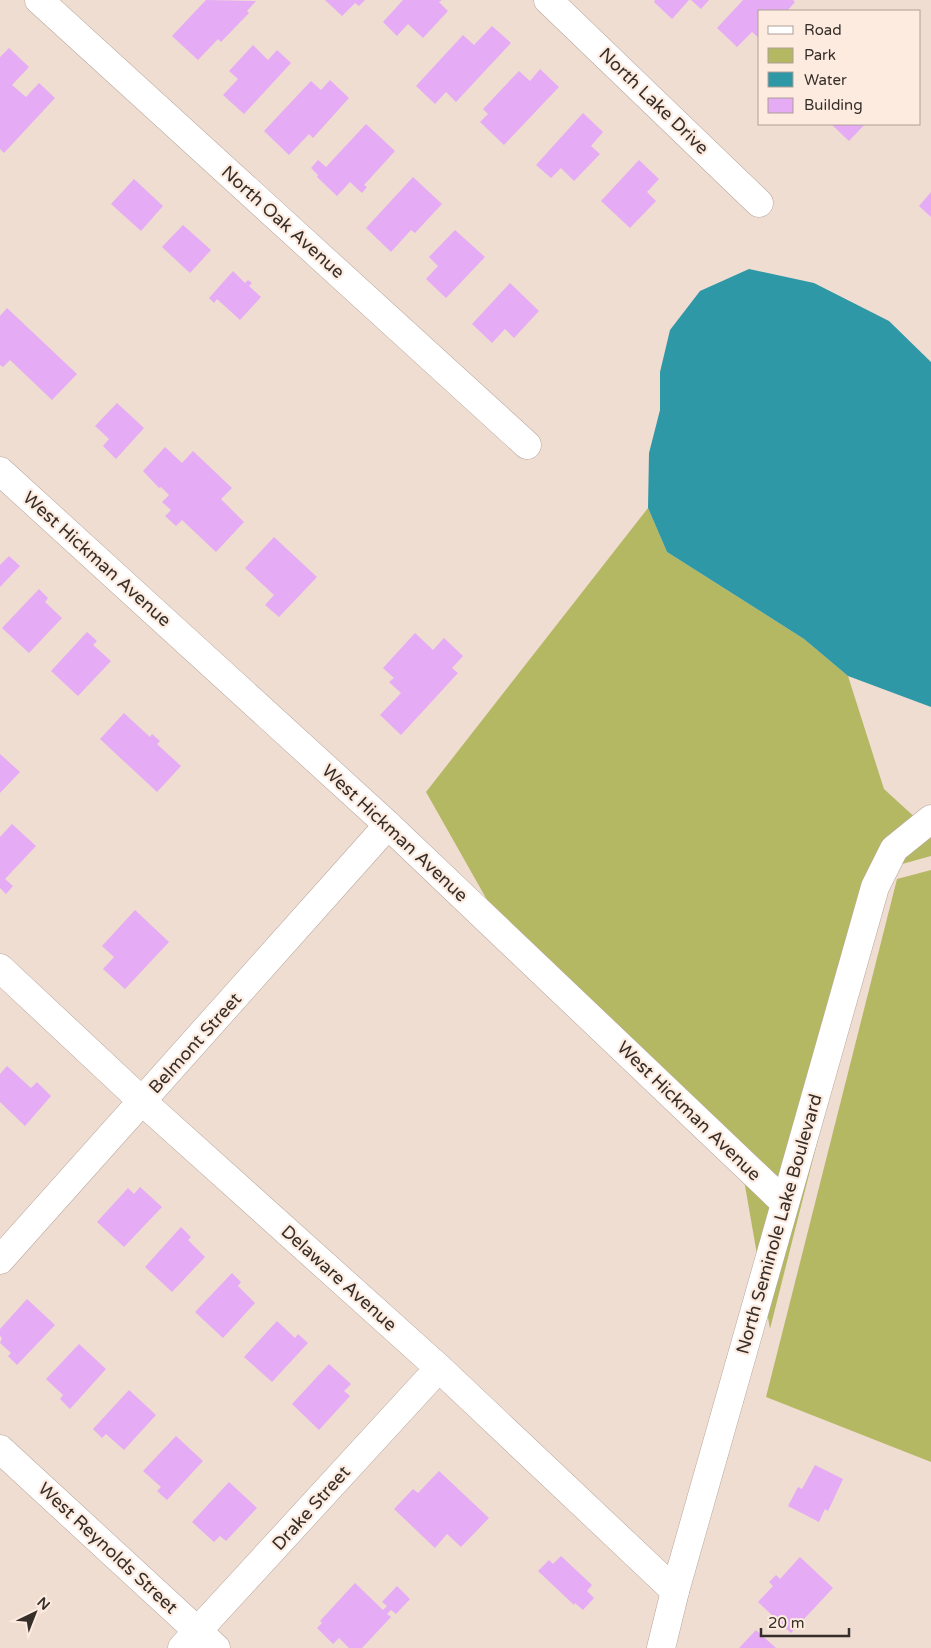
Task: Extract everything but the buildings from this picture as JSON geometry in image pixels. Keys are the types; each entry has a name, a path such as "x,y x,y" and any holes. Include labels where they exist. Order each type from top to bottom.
{"street":[{"name":"North Oak Avenue","path":"39,0 527,444"},
{"name":"North Lake Drive","path":"548,0 759,203"},
{"name":"West Hickman Avenue","path":"0,471 388,825 784,1202"},
{"name":"North Seminole Lake Boulevard","path":"661,1648 675,1591 784,1202 875,887 894,848 931,819"},
{"name":"Belmont Street","path":"0,1260 143,1102 388,825"},
{"name":"Delaware Avenue","path":"0,968 143,1102 439,1368 675,1591"},
{"name":"Drake Street","path":"199,1642 439,1368"},
{"name":"West Reynolds Street","path":"0,1449 199,1642"}],"green space":[{"path":"648,508 667,552 804,639 848,676 884,789 931,832 931,856 895,866 884,878 770,1329 744,1180 517,953 426,792"},
{"path":"931,870 931,1462 766,1397 897,879"}],"water":[{"path":"749,269 814,283 889,321 931,362 931,707 848,676 804,639 667,552 648,508 649,453 660,410 660,372 670,330 700,291"}]}
